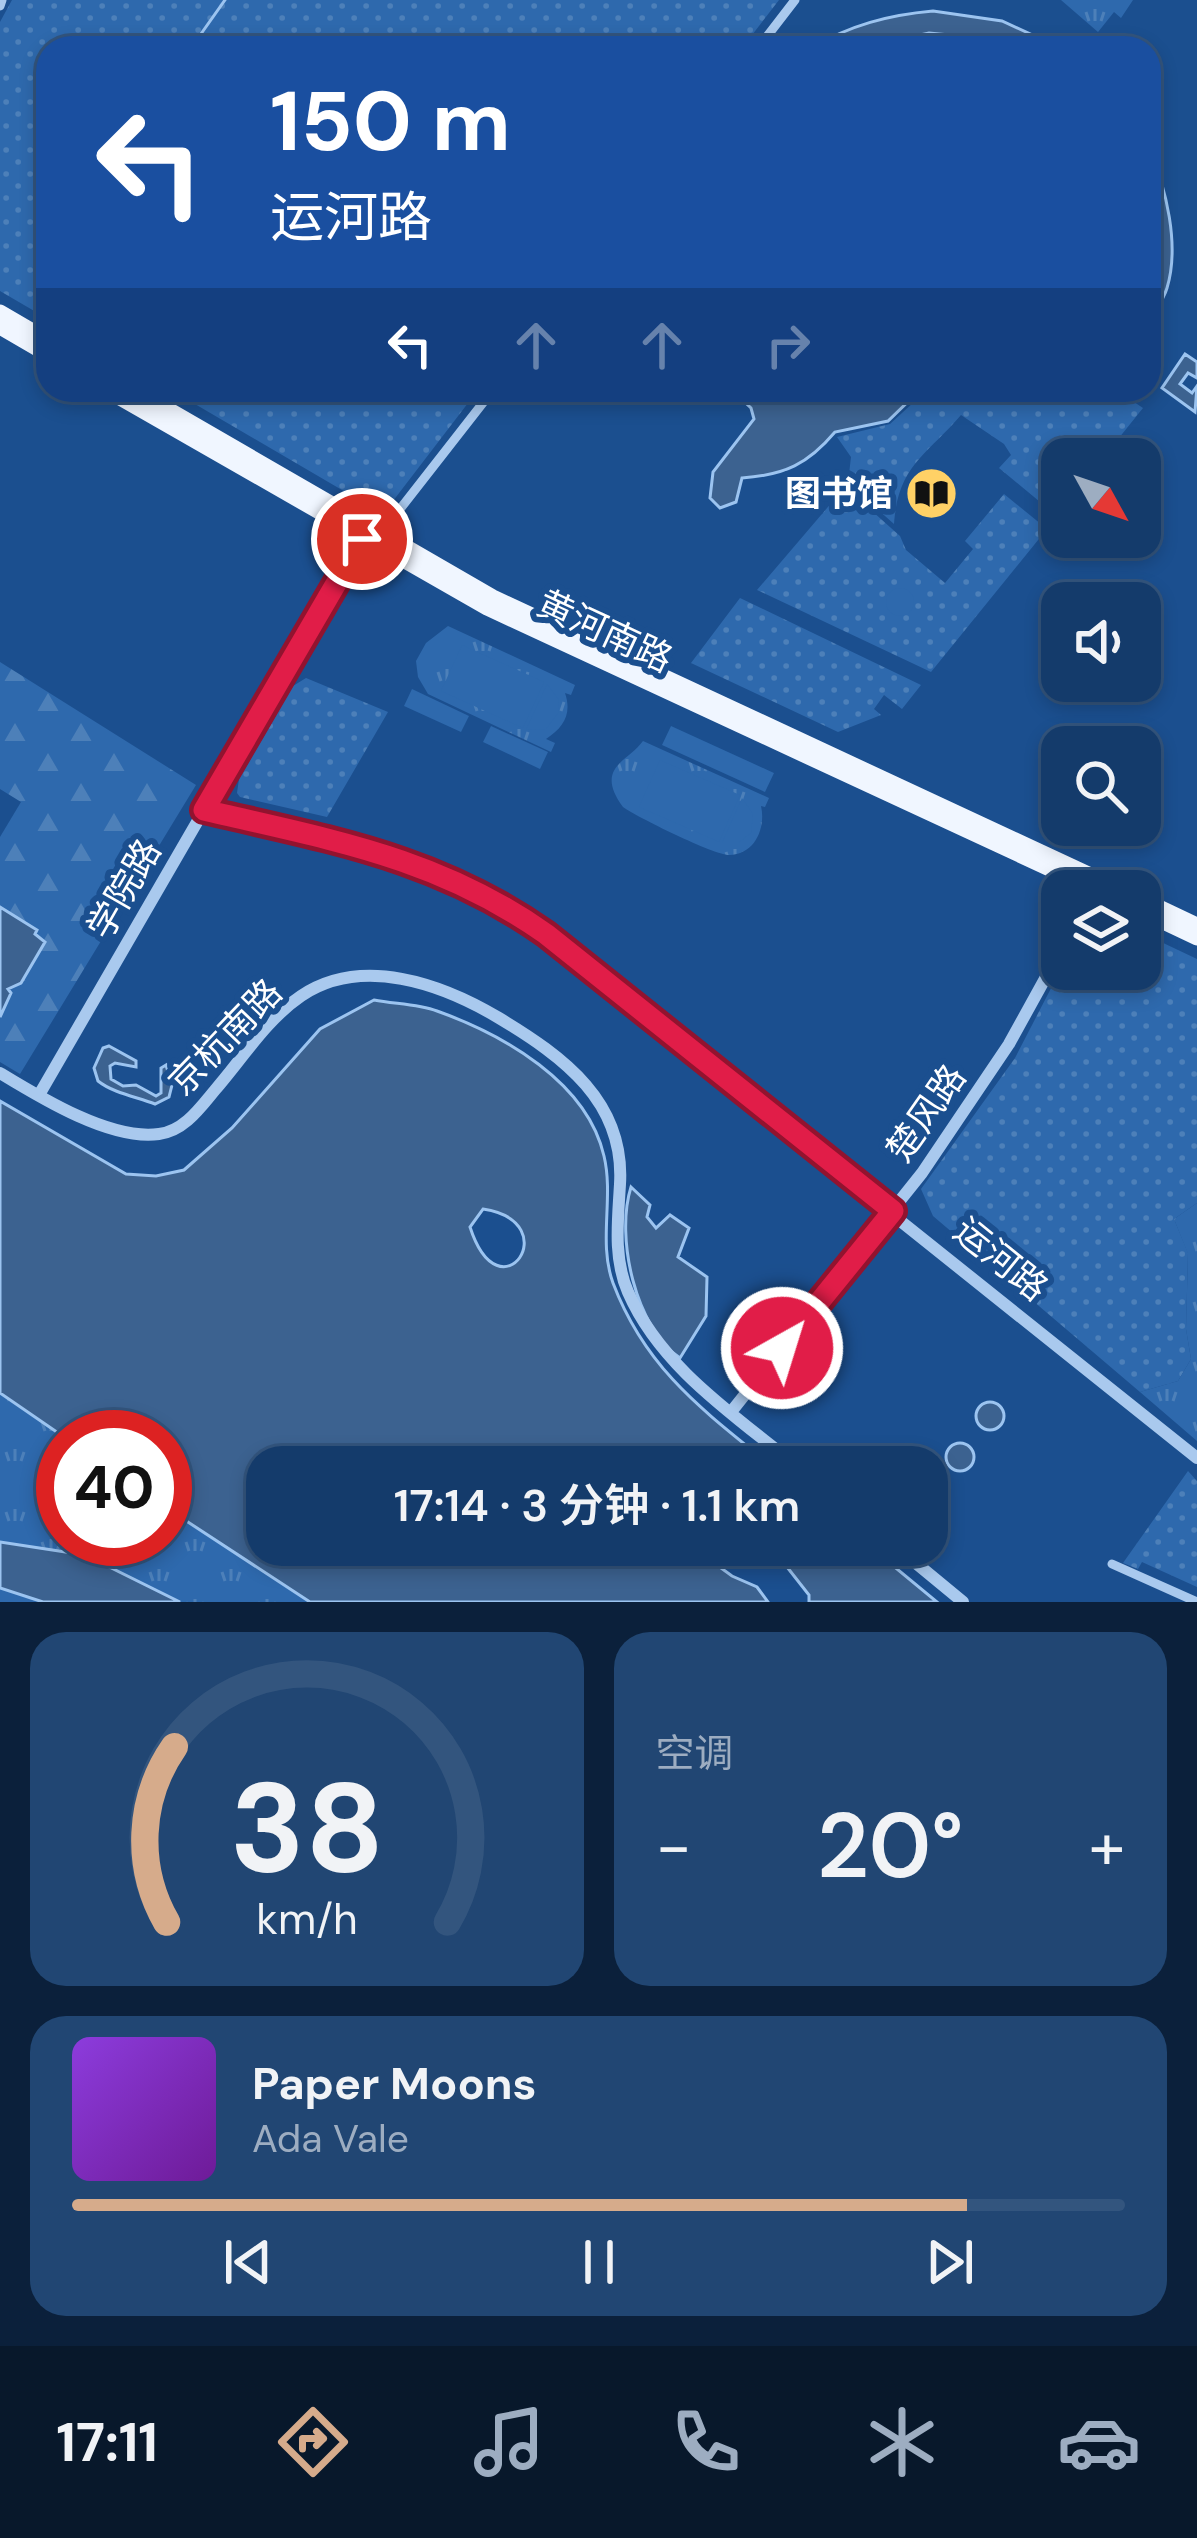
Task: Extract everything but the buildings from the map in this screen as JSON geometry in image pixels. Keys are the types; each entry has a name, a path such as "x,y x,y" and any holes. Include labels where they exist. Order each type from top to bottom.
{"main road":[{"path":"0,312 36,333"},
{"path":"0,327 36,348"},
{"name":"黄河南路","path":"128,402 371,536 1060,870"},
{"name":"黄河南路","path":"154,402 371,536"},
{"path":"1161,908 1197,925"},
{"path":"1161,921 1197,938"}],"street":[{"path":"767,36 795,0"},
{"path":"371,536 483,402"},
{"name":"学院路","path":"39,1095 204,810 371,536"},
{"name":"运河路","path":"204,810 411,861 488,896 546,934 1197,1458"},
{"name":"京杭南路","path":"0,1073 126,1134 160,1134 179,1128 301,996 332,981 367,976 432,986 515,1028 593,1090 617,1135 621,1161 616,1224 621,1272 629,1294 674,1362 772,1446"},
{"name":"楚风路","path":"731,1412 893,1211 989,1076 1041,985"},
{"path":"1112,1564 1196,1602"},
{"path":"919,1566 963,1602"}],"green space":[{"path":"12,0 779,0 751,36 36,36 36,312 0,291 0,22"},
{"path":"1061,0 1133,0 1121,18 1114,12 1098,32"},
{"path":"192,402 469,402 383,514"},
{"path":"914,402 1134,402 1143,408 1119,438 1041,438 1041,503 999,468 1011,455 1004,444 961,415 908,474 894,524 848,483 851,457 837,437 890,424"},
{"path":"845,487 945,583 973,549 965,541 1004,494 1041,524 1041,536 931,672 757,590"},
{"path":"900,588 910,592 914,602 910,612 900,616 890,612 886,602 890,592"},
{"path":"740,598 921,685 902,709 884,695 874,709 881,715 838,732 691,663"},
{"path":"448,626 575,685 571,695 565,693 565,719 546,739 555,743 551,752 428,694 416,661 426,643"},
{"path":"462,645 544,682 523,728 441,691"},
{"path":"0,662 196,785 20,1074 0,1062 0,837 21,802 0,789"},
{"path":"306,678 388,712 327,817 237,793 239,779 293,686"},
{"path":"547,684 559,700 558,713 546,729 526,730"},
{"path":"412,689 469,716 461,732 404,706"},
{"path":"491,726 548,752 540,769 483,742"},
{"path":"671,726 774,773 765,792 662,745"},
{"path":"643,741 769,798 761,806 762,823 752,845 738,854 721,853 623,807 615,794 613,774"},
{"path":"660,760 740,795 719,842 639,807"},
{"path":"742,798 753,814 751,833 738,843 722,843"},
{"path":"1161,942 1197,959 1197,1203 1174,1219 1188,1253 1186,1329 1191,1359 1178,1381 1140,1392 933,1216 921,1189 1015,1058 1050,990 1161,990"},
{"path":"1197,1203 1197,1441 1140,1392 1178,1381 1191,1359 1186,1329 1188,1254 1174,1219"},
{"path":"0,1389 36,1413 36,1566 192,1566 192,1518 246,1554 246,1566 263,1566 317,1602 0,1602"},
{"path":"1188,1471 1197,1481 1197,1587 1142,1562 1138,1569 1123,1563"}],"shaded area":[{"path":"933,11 1002,21 1035,36 835,36 901,15"},
{"path":"1161,181 1172,235 1161,301"},
{"path":"1185,354 1197,362 1197,378 1188,373 1180,384 1192,393 1197,386 1195,412 1162,388"},
{"path":"745,402 908,402 888,421 835,432 794,466 742,478 736,502 720,508 710,498 713,472 754,419"},
{"path":"0,907 37,930 35,934 45,942 21,983 8,989 11,993 0,1017"},
{"path":"374,1000 437,1011 515,1048 561,1084 595,1130 608,1188 609,1267 642,1341 680,1387 747,1446 246,1446 246,1560 192,1525 192,1410 36,1410 36,1418 0,1393 0,1101 126,1174 156,1176 184,1170 232,1128 320,1029","holes":["483,1209 508,1217 521,1230 524,1245 520,1258 510,1266 497,1265 483,1253 470,1227"]},
{"path":"109,1046 136,1061 136,1067 110,1066 111,1079 156,1096 161,1093 161,1068 166,1065 172,1085 169,1097 155,1104 98,1081 94,1068 103,1048"},
{"path":"631,1187 650,1205 647,1217 656,1228 670,1215 689,1228 678,1257 707,1277 706,1316 680,1358 652,1326 633,1281 626,1231"},
{"path":"990,1402 1000,1406 1004,1416 1000,1426 990,1430 980,1426 976,1416 980,1406"},
{"path":"955,1444 965,1444 973,1452 973,1462 965,1470 948,1464 948,1450"},
{"path":"0,1542 36,1548 36,1566 107,1566 180,1602 43,1602 0,1588"},
{"path":"255,1566 718,1566 757,1587 768,1602 310,1602"},
{"path":"780,1566 893,1566 937,1602 809,1602 809,1595 787,1567"}],"waterway":[{"path":"200,36 225,0"}],"place":[{"name":"图书馆","path":"932,493"}],"route":[{"path":"362,539 204,810 411,861 488,896 546,934 893,1211 782,1348"}]}
